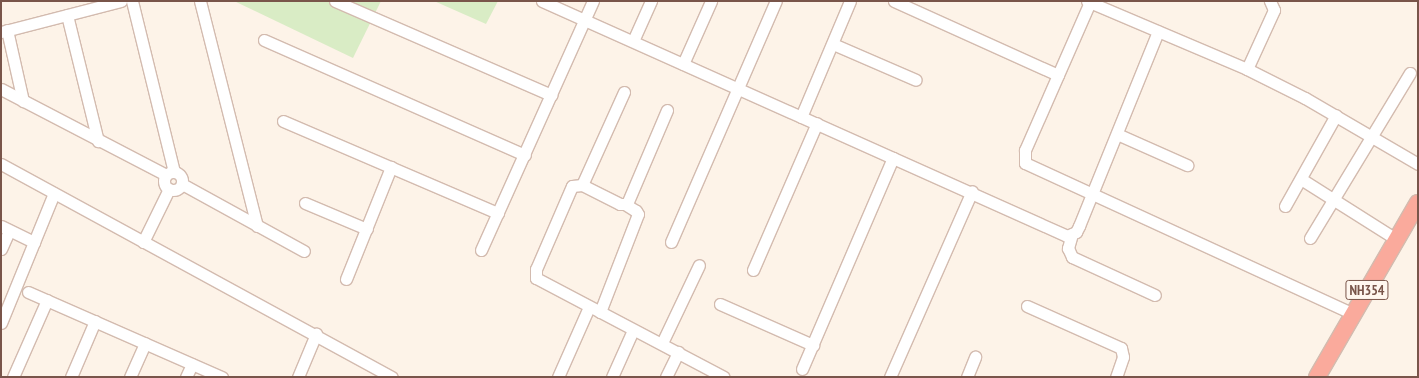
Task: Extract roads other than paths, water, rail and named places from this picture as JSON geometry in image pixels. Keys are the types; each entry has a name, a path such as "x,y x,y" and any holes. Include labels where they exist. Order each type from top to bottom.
{"highway":[{"name":"NH354","path":"1317,377 1418,203"}],"street":[{"path":"23,101 4,31 121,1"},
{"path":"132,1 170,174 165,184 169,189"},
{"path":"200,1 257,226"},
{"path":"335,1 551,95"},
{"path":"542,1 893,158 972,191 1063,234 1072,234"},
{"path":"481,250 593,1"},
{"path":"633,41 651,1"},
{"path":"683,64 711,1"},
{"path":"671,242 776,1"},
{"path":"801,117 850,1"},
{"path":"894,1 1058,75"},
{"path":"1247,69 1274,10 1273,3 1270,1"},
{"path":"1353,314 1029,167 1023,159 1025,150 1088,2 1247,69 1336,115 1418,164"},
{"path":"67,15 98,141"},
{"path":"1155,295 1072,257 1068,248 1072,234 1079,226 1092,195 1158,31"},
{"path":"264,40 525,155"},
{"path":"833,44 916,80"},
{"path":"1310,238 1410,73"},
{"path":"1,89 98,141 170,174 181,176 182,184 178,189 169,189"},
{"path":"582,185 624,92"},
{"path":"625,204 667,110"},
{"path":"1285,206 1336,115"},
{"path":"283,121 498,213"},
{"path":"753,270 816,123"},
{"path":"1117,134 1187,165"},
{"path":"802,369 893,158"},
{"path":"1,164 143,242 316,334 385,375"},
{"path":"346,279 391,167"},
{"path":"1301,179 1396,239"},
{"path":"182,184 304,251"},
{"path":"600,312 638,214 625,204 582,185 574,184 570,188 535,273 539,280 589,307 662,343 724,377"},
{"path":"143,242 169,189"},
{"path":"890,377 972,191"},
{"path":"1,323 54,193"},
{"path":"305,202 367,229"},
{"path":"1,249 5,228 34,242"},
{"path":"662,343 699,264"},
{"path":"28,292 222,377"},
{"path":"13,377 47,300"},
{"path":"720,304 813,345"},
{"path":"1027,306 1121,348 1123,357 1116,377"},
{"path":"558,377 589,307"},
{"path":"71,377 95,321"},
{"path":"612,377 634,330"},
{"path":"298,377 316,334"},
{"path":"130,377 145,343"},
{"path":"666,377 678,352"},
{"path":"967,377 975,357"},
{"path":"186,377 192,364"}]}
